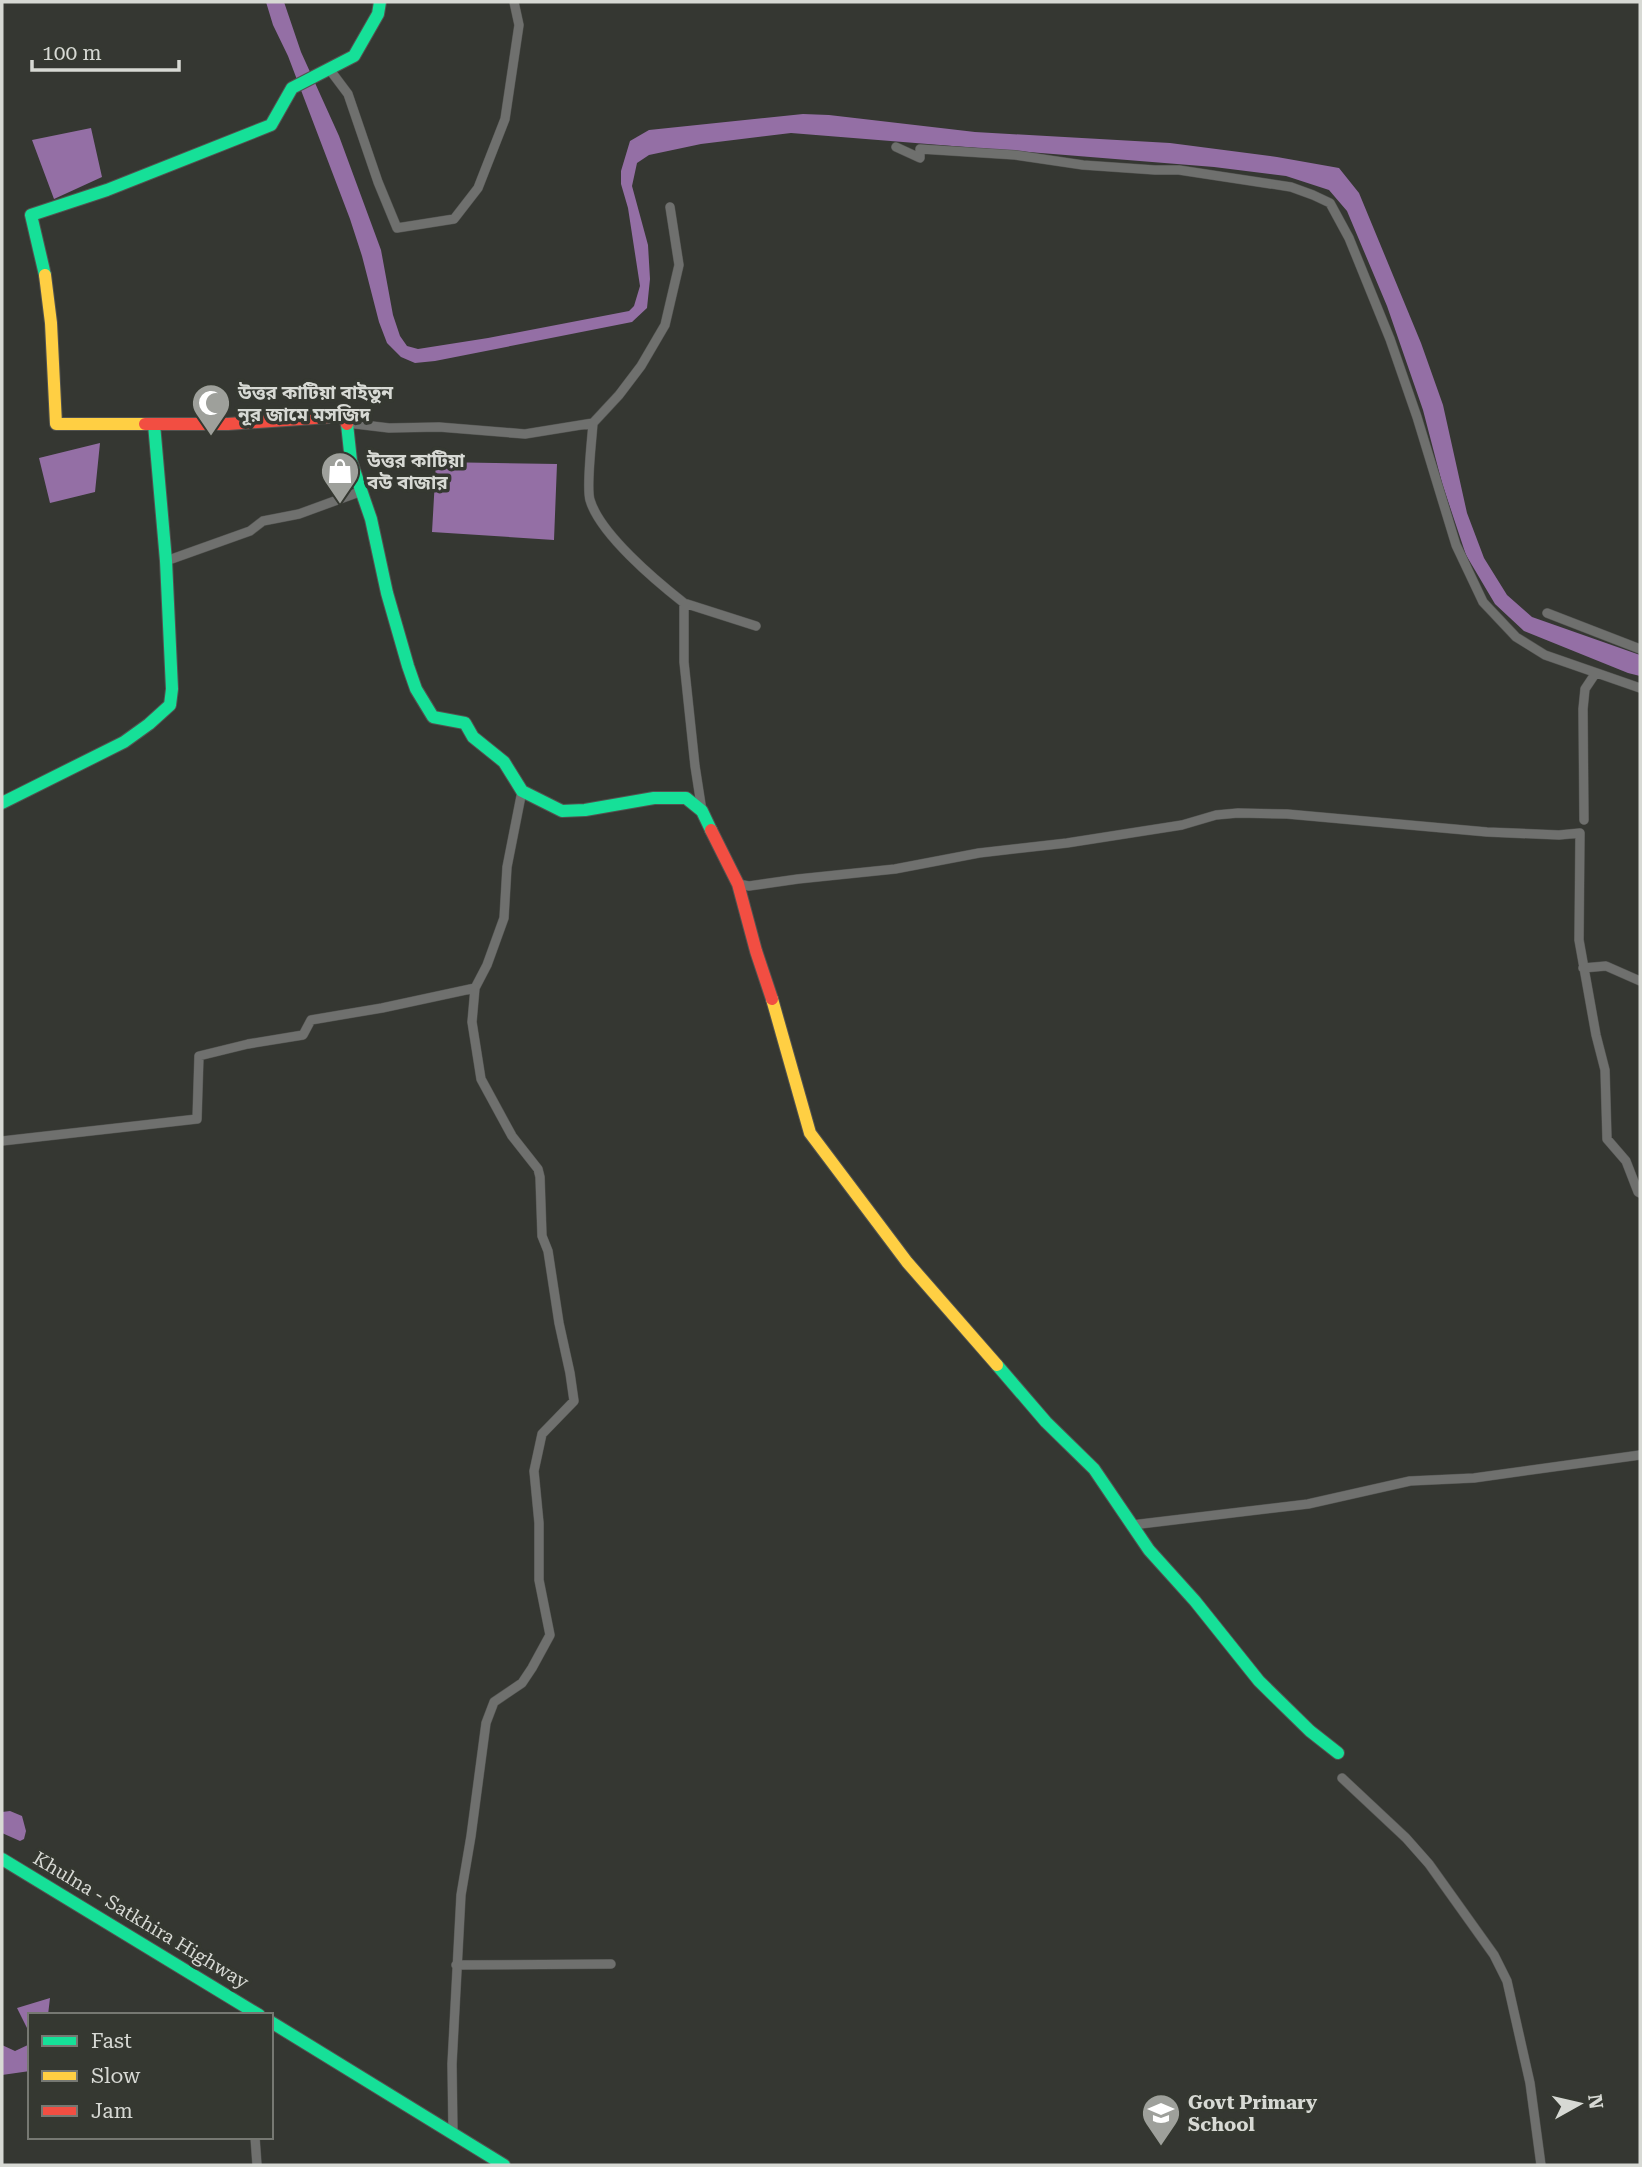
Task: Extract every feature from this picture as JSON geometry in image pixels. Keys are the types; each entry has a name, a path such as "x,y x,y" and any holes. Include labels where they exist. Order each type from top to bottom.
{"main road":[{"path":"380,2 378,14 354,56 292,88 271,125 107,190 31,215 44,264 51,323 56,424 228,424 343,416 347,423 351,461 371,519 391,605 416,689 433,717 465,723 473,737 504,762 522,791 562,811 585,810 654,798 686,798 702,810 738,884 810,1133 907,1262 1046,1422 1094,1469 1149,1550 1195,1601 1259,1681 1310,1731 1338,1753"},
{"path":"2,803 124,742 170,705 172,689 166,561 154,424"},
{"name":"Khulna - Satkhira Highway","path":"2,1859 254,2013"},
{"path":"273,2023 504,2165"}],"street":[{"path":"330,70 348,94 397,228 454,219 478,188 505,119 519,25 514,2"},
{"path":"896,147 920,158 920,149 1015,155 1083,165 1179,170 1292,187 1330,203 1349,238 1390,339 1418,417 1455,545 1483,601 1516,638 1545,655 1640,688"},
{"path":"347,423 389,428 439,427 525,434 593,423 641,366 665,325 680,265 670,207"},
{"path":"593,423 588,497 597,517 648,575 684,603 756,626"},
{"path":"166,561 250,531 263,522 299,514 362,491"},
{"path":"684,603 684,662 702,810"},
{"path":"1547,613 1640,649"},
{"path":"1584,820 1583,709 1585,689 1595,674"},
{"path":"453,2133 452,2064 461,1895 486,1723 494,1702 522,1683 550,1635 539,1580 539,1523 534,1471 542,1434 574,1401 548,1251 542,1236 538,1169 512,1136 481,1079 472,1022 475,988 487,965 504,918 507,867 522,791"},
{"path":"738,884 749,886 798,878 895,869 979,853 1067,843 1182,825 1238,813 1287,814 1487,832 1559,835 1580,833 1579,940 1605,1070 1607,1139 1626,1161 1640,1193"},
{"path":"1583,968 1606,966 1640,981"},
{"path":"2,1141 197,1119 199,1056 303,1035 311,1020 475,988"},
{"path":"1132,1525 1308,1504 1410,1481 1475,1478 1640,1455"},
{"path":"1342,1778 1406,1838 1429,1864 1494,1955 1507,1981 1530,2083 1541,2165"},
{"path":"456,1965 611,1964"},
{"path":"255,2139 257,2165"}],"shaded area":[{"path":"266,2 284,2 301,52 339,136 381,250 393,315 400,336 407,346 418,349 629,311 634,306 640,286 628,208 621,184 621,171 630,141 649,130 803,114 829,115 975,132 1170,143 1339,168 1359,193 1421,343 1443,405 1467,513 1484,558 1507,595 1532,617 1640,655 1640,676 1524,631 1495,604 1466,555 1442,483 1423,410 1387,306 1347,211 1329,190 1286,176 1214,167 791,133 701,144 649,155 637,163 632,186 648,245 650,279 647,308 632,322 415,363 401,357 387,343 350,219"},
{"path":"91,128 102,177 54,199 32,140"},
{"path":"100,443 95,492 50,503 39,458"},
{"path":"436,462 557,464 554,540 432,532"},
{"path":"10,1811 22,1816 26,1831 24,1839 20,1841 2,1833 2,1812"},
{"path":"50,1998 48,2013 28,2013 27,2028 17,2008"},
{"path":"2,2045 15,2051 28,2045 28,2071 2,2075"}],"traffic: fast":[{"path":"45,275 31,215 107,190 271,125 292,88 354,56 378,14 380,2"},
{"path":"2,803 124,742 170,705 172,689 166,561 154,424"},
{"path":"347,424 351,461 371,519 387,593 408,666 416,689 433,717 465,723 473,737 504,762 522,791 562,811 585,810 654,798 686,798 702,811 711,830"},
{"path":"997,1365 1046,1422 1094,1469 1149,1550 1195,1601 1259,1681 1310,1731 1338,1753"},
{"path":"2,1859 256,2013"},
{"path":"273,2023 504,2165"}],"traffic: slow":[{"path":"45,275 51,323 56,424 145,424"},
{"path":"772,999 810,1133 907,1262 997,1365"}],"traffic: jam":[{"path":"145,424 228,424 343,416 347,424"},
{"path":"711,830 738,884 772,999"}],"place":[{"name":"উত্তর কাটিয়া বাইতুন নূর জামে মসজিদ","path":"211,437"},
{"name":"উত্তর কাটিয়া বউ বাজার","path":"340,505"},
{"name":"Govt Primary School","path":"1161,2147"}]}
